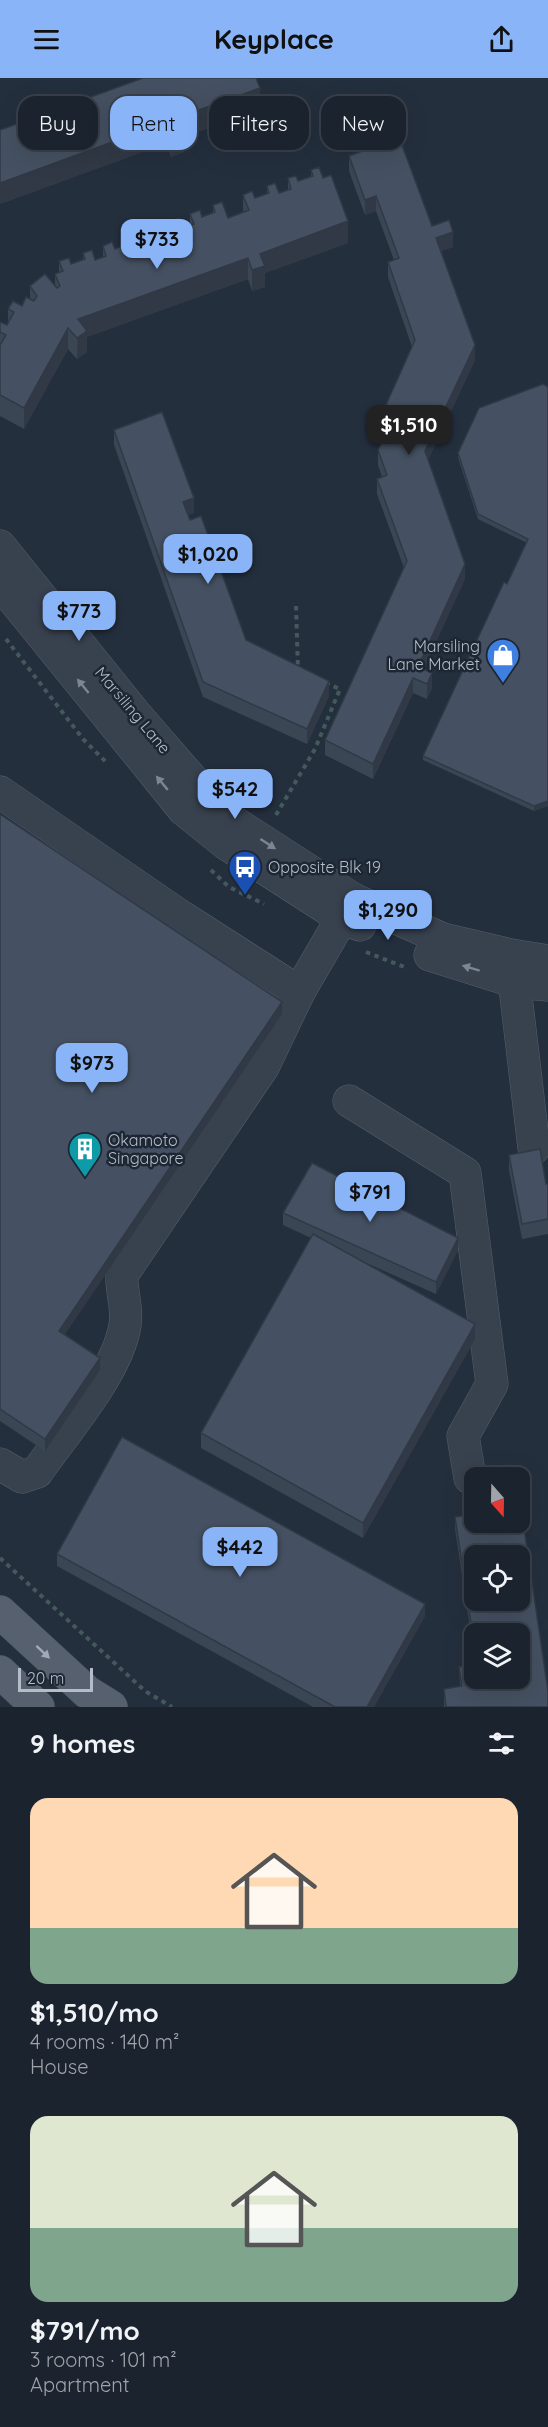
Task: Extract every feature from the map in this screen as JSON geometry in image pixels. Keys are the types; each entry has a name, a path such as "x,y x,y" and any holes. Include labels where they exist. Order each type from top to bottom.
{"main road":[{"path":"0,1612 87,1692 111,1707"},
{"path":"0,1672 38,1707"}],"street":[{"name":"Marsiling Lane","path":"0,546 128,724"},
{"name":"Marsiling Lane","path":"0,583 128,724 223,815 347,908 443,939 548,985"},
{"path":"0,792 182,917 298,992"},
{"path":"0,1464 22,1477 37,1472 115,1358 125,1325 127,1301 121,1290 122,1275 263,1067 298,992 347,908"},
{"name":"Marsiling Lane","path":"514,969 548,961"},
{"path":"514,969 535,1053 534,1148"},
{"path":"350,1101 465,1173 492,1384 463,1436 468,1467"}],"path":[{"path":"296,606 298,672"},
{"path":"273,821 315,749 340,689 319,680"},
{"path":"0,1558 145,1691 172,1707"}],"building":[{"path":"143,78 256,78 260,88 238,96 209,96 209,106 197,111 197,96 110,96 110,143 98,147 98,96 94,96"},
{"path":"18,123 18,150 90,150 0,183 0,130"},
{"path":"365,150 404,150 432,226 449,220 453,232 436,238 475,345 425,451 465,564 418,667 432,673 427,684 413,678 373,764 325,740 407,561 377,479 387,475 378,450 388,429 378,423 415,340 388,262 399,258 376,196 365,200 349,156"},
{"path":"319,167 323,178 331,175 348,221 260,254 265,266 252,270 248,258 78,319 87,331 77,338 68,328 24,408 0,395 0,345 6,335 0,332 0,322 7,325 14,312 8,309 13,301 22,306 26,297 34,301 37,296 30,286 45,274 57,288 60,286 55,274 63,271 59,261 69,258 71,264 85,259 83,253 92,250 95,260 106,256 103,246 112,242 115,249 129,243 127,237 135,234 139,244 151,240 147,229 157,225 159,232 173,227 171,221 179,218 183,228 194,224 190,214 200,210 202,217 215,212 213,205 222,202 228,218 249,210 243,195 252,191 255,198 269,193 267,186 275,183 279,193 291,189 288,178 296,176 298,181 313,176 311,170"},
{"path":"543,384 548,387 548,801 534,806 423,756 504,582 507,584 528,539 478,514 458,453 479,408"},
{"path":"162,412 194,498 183,502 190,520 201,516 246,640 329,681 307,729 203,682 114,430"},
{"name":"Okamoto Singapore","path":"0,814 282,1002 59,1331 100,1358 45,1439 0,1409"},
{"path":"540,1149 546,1184 548,1184 548,1219 522,1224 509,1155"},
{"path":"312,1163 458,1238 436,1282 283,1213"},
{"path":"313,1234 475,1324 363,1523 201,1433"},
{"path":"122,1437 425,1604 367,1707 335,1707 57,1554"},
{"path":"464,1516 464,1533 525,1533 527,1545 464,1545 464,1577 455,1517"},
{"path":"530,1568 548,1691 548,1707 446,1707 444,1689 462,1686 459,1667 464,1666 464,1689 530,1689 530,1623 471,1623 469,1611 530,1611"}],"place":[{"name":"Marsiling Lane Market","path":"503,684"},
{"name":"Opposite Blk 19","path":"245,896"},
{"name":"Okamoto Singapore","path":"85,1178"}]}
